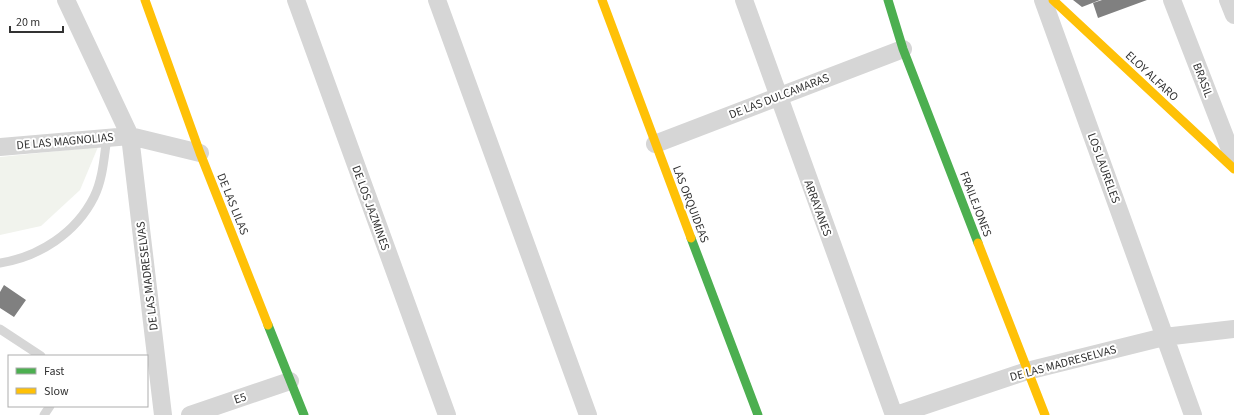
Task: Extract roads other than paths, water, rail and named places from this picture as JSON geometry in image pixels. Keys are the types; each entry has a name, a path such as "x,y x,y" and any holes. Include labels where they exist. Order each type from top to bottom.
{"street":[{"name":"DE LAS MADRESELVAS","path":"66,0 130,136 163,415"},
{"name":"DE LAS LILAS","path":"145,0 200,153 304,415"},
{"name":"DE LOS JAZMINES","path":"296,0 447,415"},
{"path":"437,0 588,415"},
{"name":"LAS ORQUIDEAS","path":"602,0 758,415"},
{"name":"ARRAYANES","path":"744,0 895,415"},
{"name":"FRAILEJONES","path":"888,0 903,49 1045,415"},
{"name":"LOS LAURELES","path":"1043,0 1193,415"},
{"name":"ELOY ALFARO","path":"1053,0 1234,169"},
{"name":"BRASIL","path":"1172,0 1234,160"},
{"path":"1228,0 1234,15"},
{"name":"DE LAS DULCAMARAS","path":"655,144 903,49"},
{"name":"DE LAS MAGNOLIAS","path":"0,147 130,136"},
{"path":"130,136 200,153"},
{"name":"DE LAS MADRESELVAS","path":"895,415 1027,371 1164,337 1234,329"},
{"name":"E5","path":"190,415 290,381"}],"lane":[{"path":"0,263 14,261 51,245 77,222 94,197 102,173 107,137"},
{"path":"0,329 39,355"}]}
